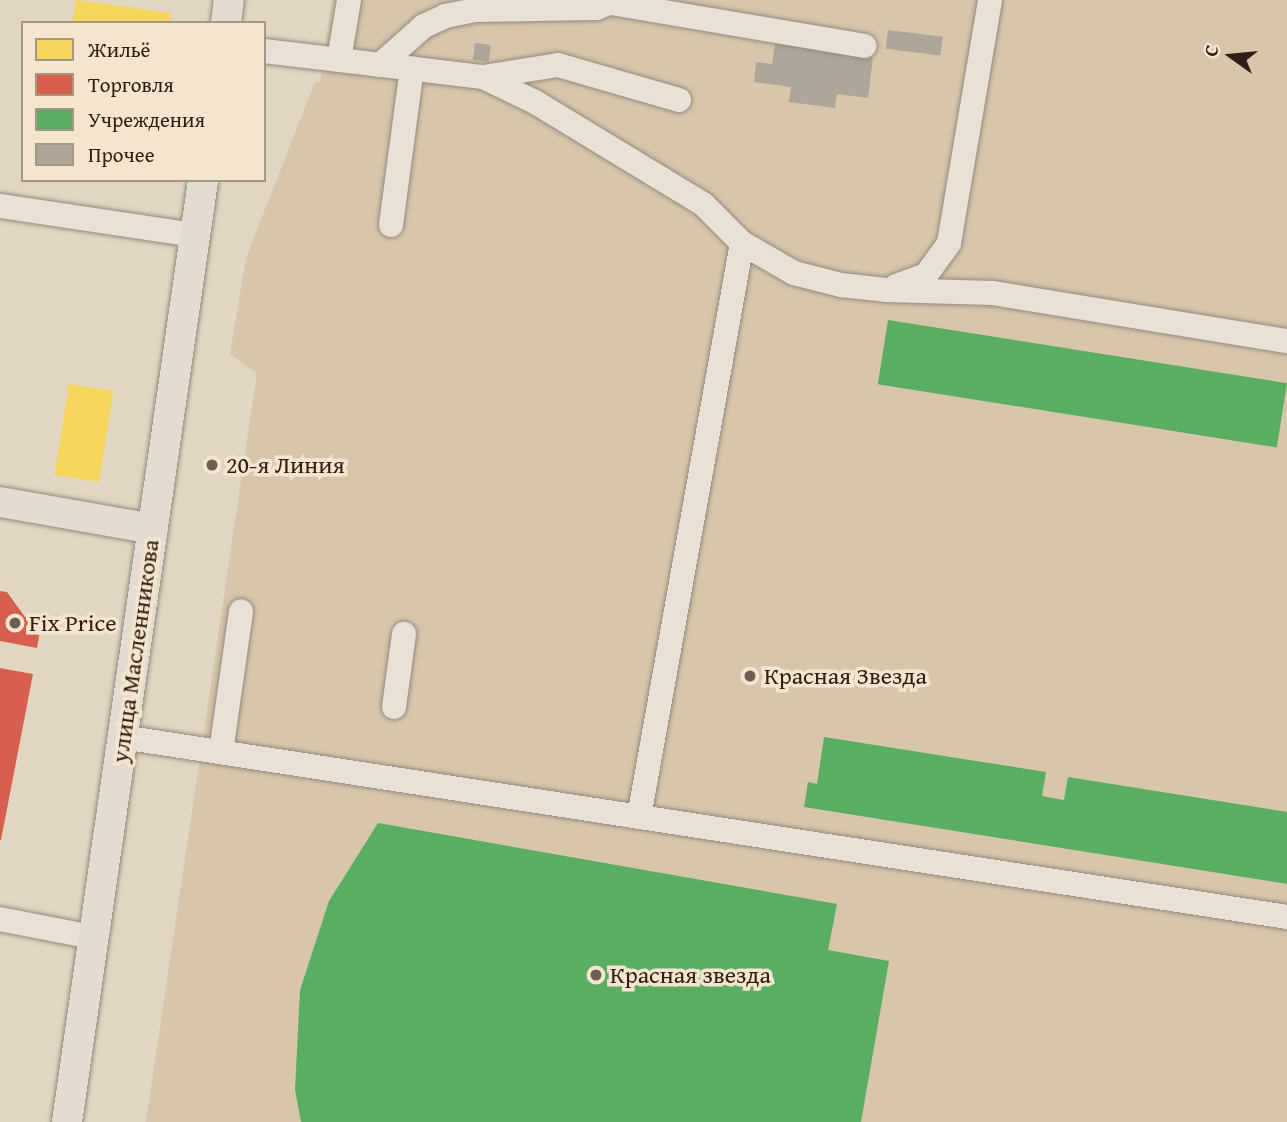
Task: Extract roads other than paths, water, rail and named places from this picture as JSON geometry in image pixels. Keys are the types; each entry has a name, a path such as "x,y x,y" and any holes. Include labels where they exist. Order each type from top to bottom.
{"main road":[{"path":"226,21 229,0"},
{"name":"улица Масленникова","path":"66,1122 203,182"},
{"path":"0,502 153,529"}],"lane":[{"path":"339,60 349,0"},
{"path":"886,290 926,275 949,243 990,0"},
{"path":"380,65 424,26 445,16 475,10 596,8 614,2 864,46"},
{"path":"266,51 483,77 558,65 679,100"},
{"path":"391,225 412,68"},
{"path":"483,77 535,102 703,204 742,243 794,273 886,290 993,293 1287,341"},
{"path":"0,206 195,235"},
{"path":"639,817 742,243"},
{"path":"220,752 241,611"},
{"path":"394,707 404,634"},
{"path":"122,737 1287,917"},
{"path":"0,919 93,937"}],"place":[{"name":"20-я Линия","path":"212,465"},
{"name":"Fix Price","path":"15,623"},
{"name":"Красная Звезда","path":"750,676"},
{"name":"Красная звезда","path":"596,975"}]}
